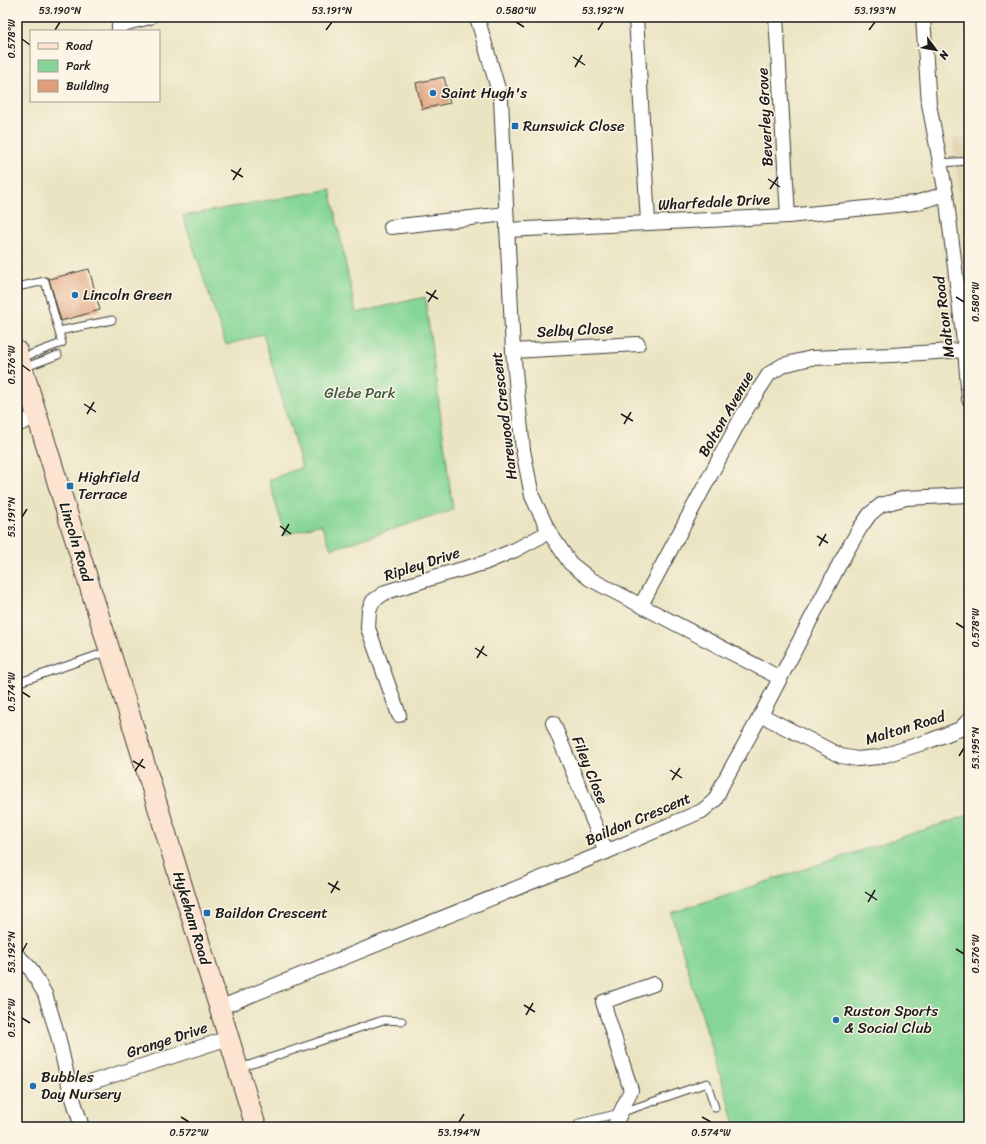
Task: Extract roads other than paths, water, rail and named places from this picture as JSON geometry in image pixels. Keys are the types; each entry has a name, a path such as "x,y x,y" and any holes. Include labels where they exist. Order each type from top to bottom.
{"street":[{"path":"118,24 150,17"},
{"name":"Harewood Crescent","path":"477,17 501,99 513,350 523,450 532,496 549,532 570,564 590,579 780,678"},
{"path":"636,17 648,222"},
{"name":"Beverley Grove","path":"776,17 788,216"},
{"name":"Malton Road","path":"923,17 929,104 946,194 965,350 969,398"},
{"name":"Wharfedale Drive","path":"507,230 788,216 915,203 946,194"},
{"path":"391,227 506,214"},
{"name":"Selby Close","path":"513,350 638,344"},
{"name":"Bolton Avenue","path":"641,605 742,416 769,374 783,365 811,358 892,355 965,350"},
{"name":"Lincoln Road","path":"20,359 128,710"},
{"path":"17,425 37,416"},
{"name":"Baildon Crescent","path":"219,1008 606,852 702,811 715,800 840,563 860,528 870,514 882,505 906,498 969,495"},
{"name":"Ripley Drive","path":"399,715 368,628 369,610 374,601 386,592 484,563 515,550 549,532"},
{"name":"Hykeham Road","path":"128,710 256,1127"},
{"name":"Malton Road","path":"761,715 841,756 857,759 879,757 929,741 960,728 969,720"},
{"name":"Filey Close","path":"553,723 606,852"},
{"path":"17,955 30,968 45,994 58,1036 70,1089 82,1127"},
{"path":"614,1127 631,1090 603,1002 654,984"},
{"name":"Grange Drive","path":"70,1089 229,1038"}],"lane":[{"path":"940,163 969,161"},
{"path":"17,286 45,281 62,343 20,359"},
{"path":"59,331 112,320"},
{"path":"20,359 58,355"},
{"path":"17,683 110,651"},
{"path":"238,1068 383,1020 402,1022"},
{"path":"579,1123 620,1113 707,1083 715,1108"}],"place":[{"name":"Saint Hugh's","path":"433,93"},
{"name":"Runswick Close","path":"515,126"},
{"name":"Lincoln Green","path":"75,295"},
{"name":"Highfield Terrace","path":"70,486"},
{"name":"Baildon Crescent","path":"207,913"},
{"name":"Ruston Sports & Social Club","path":"836,1020"},
{"name":"Bubbles Day Nursery","path":"33,1086"}],"park label":[{"name":"Glebe Park","path":"360,393"}]}
